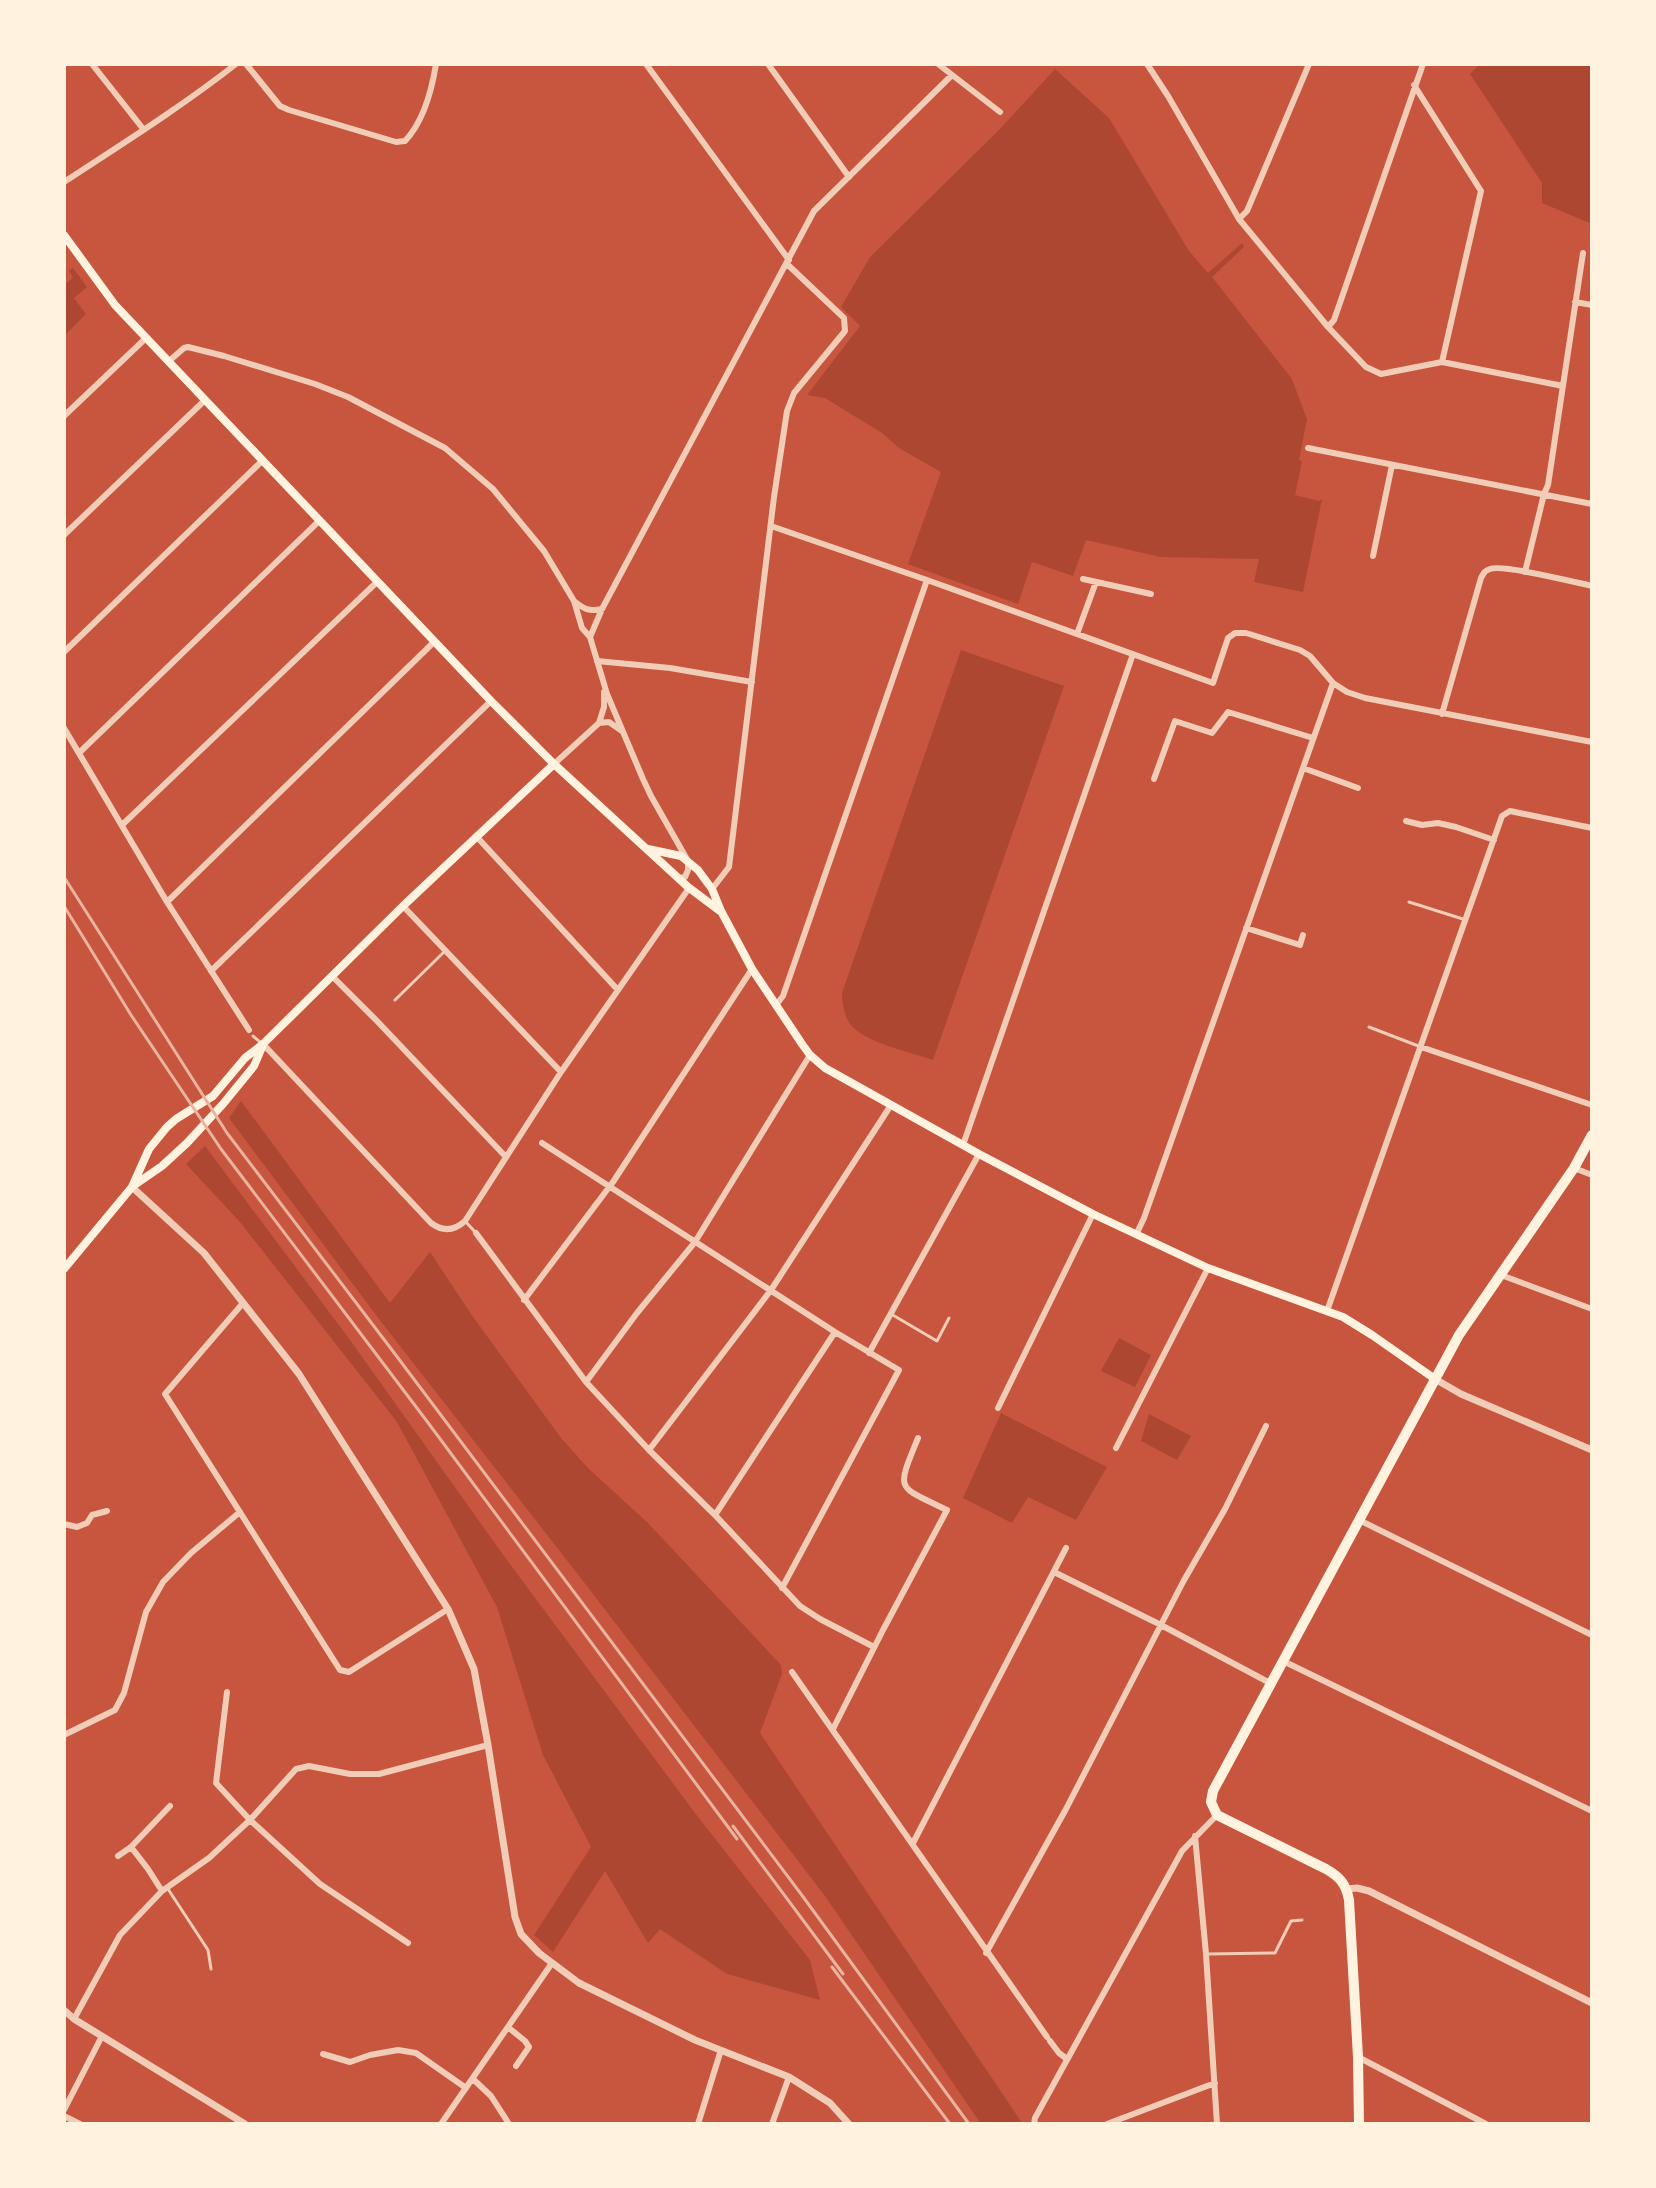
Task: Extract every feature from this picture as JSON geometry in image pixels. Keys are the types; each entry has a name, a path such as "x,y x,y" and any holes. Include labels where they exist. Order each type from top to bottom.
{"highway":[{"path":"1359,2124 1358,2057 1347,1889 1339,1877 1326,1869 1217,1815 1211,1802 1213,1791 1459,1335 1574,1168 1592,1135"}],"main road":[{"path":"64,235 69,248 115,305 491,701 667,868 721,911"},
{"path":"132,1187 149,1149 176,1119 213,1096 245,1058 554,764"},
{"path":"648,849 681,856 698,870 712,889 752,969 810,1055 825,1068 979,1154 1136,1235 1208,1268 1358,1325 1435,1379"},
{"path":"667,868 672,855"},
{"path":"64,1269 132,1187 162,1166 223,1104 254,1066 263,1044"}],"street":[{"path":"92,64 144,130"},
{"path":"64,182 203,90 236,64"},
{"path":"246,64 280,106 396,142 405,141 411,135 429,93 436,64"},
{"path":"646,64 788,262 844,318 845,331 789,403 729,867 712,889"},
{"path":"768,64 849,177"},
{"path":"938,64 1000,112"},
{"path":"1147,64 1239,219 1328,327 1366,367 1381,374 1442,362 1563,386"},
{"path":"1239,219 1247,211 1309,64"},
{"path":"1328,327 1334,320 1423,64"},
{"path":"590,637 602,609 814,211 952,75"},
{"path":"1414,85 1481,191 1442,362"},
{"path":"1525,572 1548,485 1583,253"},
{"path":"1575,302 1592,305"},
{"path":"64,416 146,338"},
{"path":"168,362 188,347 265,368 348,397 445,448 493,489 544,551 574,601 582,628 590,637 622,731 651,796 688,861 685,877 678,878"},
{"path":"64,535 204,401"},
{"path":"1308,448 1592,504"},
{"path":"64,652 262,461"},
{"path":"1373,556 1392,465"},
{"path":"79,753 319,521"},
{"path":"771,526 1213,683 1228,638 1235,633 1246,633 1300,650 1310,656 1333,683 1365,698 1592,742"},
{"path":"1442,714 1481,578 1486,571 1494,568 1525,572 1592,586"},
{"path":"1083,579 1151,594"},
{"path":"776,1005 783,996 927,580"},
{"path":"122,825 378,581"},
{"path":"1077,634 1096,582"},
{"path":"574,601 585,609 602,609"},
{"path":"167,902 435,641"},
{"path":"963,1145 1133,654"},
{"path":"597,661 670,668 752,682"},
{"path":"1136,1235 1333,683"},
{"path":"554,764 599,723 604,707 604,684"},
{"path":"211,971 491,701"},
{"path":"1154,779 1175,721 1212,733 1228,712 1313,738"},
{"path":"599,723 609,722 622,731"},
{"path":"64,728 167,902 251,1033"},
{"path":"1303,768 1358,788"},
{"path":"1327,1311 1502,816 1510,811 1592,828"},
{"path":"1406,821 1425,826 1438,823 1494,840"},
{"path":"476,836 617,989"},
{"path":"263,1044 431,1223 448,1230 459,1226 617,989 689,888"},
{"path":"403,906 561,1072"},
{"path":"1246,928 1300,945 1303,935"},
{"path":"524,1300 610,1187 752,969"},
{"path":"332,976 506,1157"},
{"path":"1421,1047 1592,1105"},
{"path":"586,1382 695,1242 810,1055"},
{"path":"649,1450 771,1290 891,1105"},
{"path":"542,1143 899,1370 782,1588"},
{"path":"869,1353 979,1154"},
{"path":"1574,1168 1592,1175"},
{"path":"132,1187 204,1253 299,1374 448,1609 474,1669 515,1917 521,1934 539,1953 579,1983 695,2040 789,2077 830,2103 849,2124"},
{"path":"998,1408 1093,1214"},
{"path":"476,1233 586,1382 649,1450 800,1606 874,1647"},
{"path":"1116,1448 1208,1268"},
{"path":"1501,1275 1592,1309"},
{"path":"243,1303 165,1394 340,1670 349,1672 448,1609"},
{"path":"715,1515 835,1332"},
{"path":"1435,1379 1461,1394 1592,1450"},
{"path":"986,1953 1066,1809 1266,1426"},
{"path":"833,1729 947,1510 909,1491 903,1484 903,1474 918,1438"},
{"path":"64,1524 77,1527 87,1523 92,1515 107,1511"},
{"path":"64,1735 115,1710 124,1693 146,1612 163,1582 191,1553 240,1512"},
{"path":"1359,1520 1592,1635"},
{"path":"913,1843 1066,1548"},
{"path":"1054,1572 1270,1683"},
{"path":"1283,1661 1592,1811"},
{"path":"792,1672 913,1843 986,1953 1048,2039 1067,2059"},
{"path":"227,1692 216,1783 250,1820 320,1884 408,1943"},
{"path":"74,2019 120,1935 165,1890 209,1858 250,1820 291,1774 303,1766 350,1774 379,1774 488,1745"},
{"path":"118,1856 131,1847 170,1806"},
{"path":"1034,2124 1182,1851 1217,1815"},
{"path":"1195,1836 1217,2124"},
{"path":"131,1847 165,1890"},
{"path":"1347,1889 1369,1891 1592,2003"},
{"path":"441,2124 552,1963"},
{"path":"64,2010 245,2124"},
{"path":"509,2028 529,2047 516,2066"},
{"path":"64,2110 102,2036"},
{"path":"323,2054 350,2062 398,2050 416,2053 466,2088"},
{"path":"698,2124 721,2050"},
{"path":"1358,2057 1486,2124"},
{"path":"772,2124 789,2077"},
{"path":"473,2079 491,2096 509,2124"},
{"path":"1107,2124 1215,2083"},
{"path":"64,2116 80,2124"}],"lane":[{"path":"1409,902 1466,920"},
{"path":"395,1000 446,949"},
{"path":"1369,1027 1421,1047"},
{"path":"251,1033 263,1044"},
{"path":"465,1221 476,1233"},
{"path":"891,1314 937,1341 949,1318"},
{"path":"165,1890 208,1950 211,1969"},
{"path":"1206,1954 1275,1953 1291,1921 1302,1920"}],"shaded area":[{"path":"1480,64 1592,64 1592,224 1542,203 1542,183 1470,74"},
{"path":"1055,69 1109,118 1189,251 1208,273 1242,243 1244,247 1212,277 1292,379 1307,419 1295,495 1319,501 1322,499 1303,592 1254,582 1259,559 1161,557 1086,540 1073,576 1032,562 1018,604 908,564 941,472 825,398 807,395 860,326 841,307 870,257 1000,129"},
{"path":"73,268 87,287 74,298 86,314 64,336 64,285 73,278 69,271"},
{"path":"961,650 1064,686 933,1060 877,1042 857,1031 846,1017 842,993"},
{"path":"241,1101 390,1303 430,1252 561,1438 588,1468 648,1523 781,1665 782,1674 760,1733 1022,2123 981,2124 825,1896 379,1319 229,1118"},
{"path":"205,1146 695,1813 810,1960 820,2000 727,1974 660,1929 648,1943 605,1871 553,1952 534,1935 591,1847 543,1755 497,1607 397,1422 240,1222 186,1164"},
{"path":"1119,1338 1151,1355 1135,1387 1101,1371"},
{"path":"1001,1413 1107,1467 1076,1520 1028,1497 1012,1523 963,1498"},
{"path":"1149,1414 1191,1436 1177,1460 1141,1441"}],"railway":[{"path":"64,877 227,1133 801,1894 969,2124"},
{"path":"64,906 131,1015 221,1149 737,1839"},
{"path":"733,1826 843,1974"},
{"path":"832,1967 950,2124"}]}
